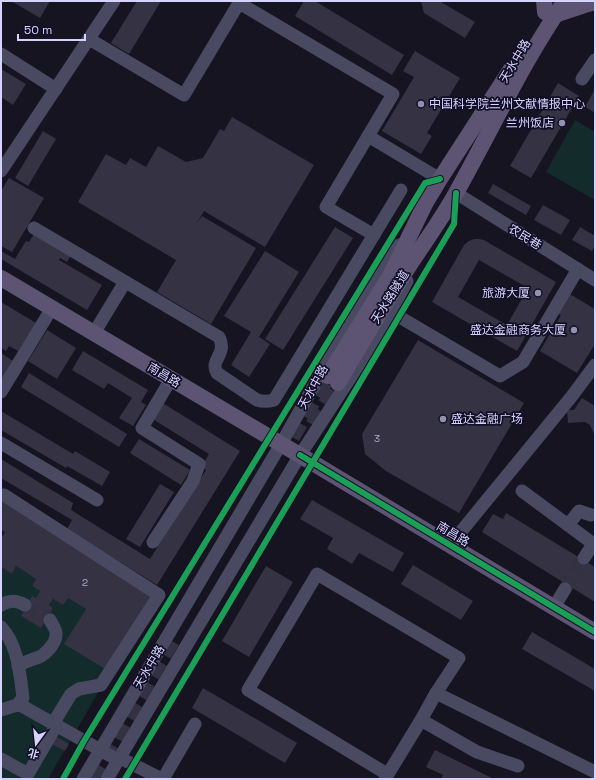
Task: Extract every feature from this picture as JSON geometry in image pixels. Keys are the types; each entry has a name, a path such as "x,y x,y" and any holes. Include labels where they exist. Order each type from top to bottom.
{"main road":[{"name":"天水中路","path":"425,204 549,7 565,1"},
{"path":"549,7 588,4 595,2"},
{"name":"天水中路","path":"444,213 516,80 549,7"},
{"name":"天水路隧道","path":"425,204 390,276 333,379 444,213"},
{"name":"南昌路","path":"1,278 595,632"}],"street":[{"path":"1,171 114,1"},
{"path":"89,39 184,95 239,2 393,94 326,207 374,235"},
{"path":"1,54 56,89"},
{"path":"582,80 595,60"},
{"path":"368,136 440,179"},
{"path":"34,228 219,338 222,346 215,364 217,373 257,400 268,402 274,400 401,190"},
{"name":"农民巷","path":"456,193 595,280"},
{"name":"天水中路","path":"83,779 281,444 354,314 425,204"},
{"name":"天水中路","path":"107,779 300,455 381,330 444,213"},
{"path":"391,312 500,376 523,362 578,269"},
{"path":"94,333 125,282"},
{"path":"1,392 52,308"},
{"path":"450,545 572,396 595,365"},
{"path":"153,542 193,481 199,464 142,428 171,379"},
{"path":"1,443 97,500"},
{"path":"522,491 594,544 584,558"},
{"path":"1,495 4,495 159,595 102,685 79,689 71,694 28,774 1,759"},
{"path":"568,525 579,511 591,515"},
{"path":"317,574 459,658 436,693 386,777 248,690 317,574"},
{"path":"554,608 565,588"},
{"path":"1,605 6,602 17,601 25,605"},
{"path":"18,666 30,659 40,656 52,645 56,635 55,629 50,620"},
{"path":"1,627 12,644 18,666 20,702"},
{"path":"436,693 595,772"},
{"path":"20,702 162,779 195,724"},
{"path":"1,710 20,702"},
{"path":"421,720 477,752 518,766"}],"green space":[{"path":"575,120 595,132 595,200 546,172"},
{"path":"16,566 36,579 32,586 40,591 36,598 32,597 21,616 41,627 53,608 49,605 53,599 63,605 68,598 86,609 65,644 110,672 48,779 29,779 1,757 1,567 12,574"},
{"path":"1,764 23,777 22,779 1,779"}],"building":[{"path":"11,1 50,1 40,18"},
{"path":"137,1 161,1 129,54 111,43"},
{"path":"304,1 315,1 404,55 392,75 295,16"},
{"path":"421,1 441,1 475,22 465,38 424,13"},
{"name":"中国科学院兰州文献情报中心","path":"415,51 460,78 427,133 432,136 421,154 382,131 414,77 403,71"},
{"path":"1,69 26,84 13,105 1,97"},
{"path":"558,83 579,96 531,178 510,166"},
{"name":"兰州饭店","path":"595,89 595,113 585,107"},
{"path":"232,117 314,165 265,247 204,211 196,224 202,216 256,248 211,324 157,292 176,260 78,202 106,154 126,165 130,158 146,167 158,146 186,162 203,158 220,129 224,131"},
{"path":"43,131 56,139 28,186 15,178"},
{"path":"9,178 44,198 12,252 1,246 1,191"},
{"path":"493,184 531,206 526,215 488,193"},
{"path":"543,205 570,220 561,235 534,220"},
{"path":"335,227 353,238 283,350 265,339"},
{"path":"580,227 595,236 595,246 592,251 572,240"},
{"path":"34,234 71,255 67,262 60,258 59,260 102,285 87,310 1,259 1,251 15,259 26,241 29,242"},
{"name":"旅游大厦","path":"474,239 484,240 556,282 517,351 432,302 464,245","holes":["479,260 528,288 507,325 458,297"]},
{"path":"265,251 299,272 259,337 270,344 249,377 231,365 251,332 224,316"},
{"name":"盛达金融商务大厦","path":"568,293 595,309 595,344 577,373 540,351 561,315 556,313"},
{"path":"1,302 36,323 18,351 9,346 6,351 1,348"},
{"path":"47,330 76,348 57,379 28,361"},
{"name":"盛达金融广场","path":"418,340 524,403 459,513 386,471 365,454 362,434"},
{"path":"83,351 148,390 141,402 146,405 133,426 119,418 132,398 108,383 104,389 72,370"},
{"path":"1,353 13,361 1,381"},
{"path":"29,373 127,434 119,447 21,387"},
{"path":"582,398 595,406 595,436 590,425 585,422 568,423 567,410 574,410"},
{"path":"161,402 240,451 157,585 67,529 72,520 1,478 1,459 73,503 71,510 150,559 206,470 201,467 209,454 151,418"},
{"path":"1,411 73,454 75,451 110,472 102,486 67,466 66,468 1,430"},
{"path":"139,439 190,470 181,485 130,453"},
{"path":"160,484 174,492 140,547 126,539"},
{"path":"1,498 153,597 110,672 64,644 86,609 68,598 63,605 53,599 49,605 53,608 41,628 21,616 32,596 36,598 40,591 32,586 36,579 16,566 12,574 1,567 1,538 5,532 1,530"},
{"path":"312,500 404,553 393,572 359,553 352,564 327,549 333,538 300,519"},
{"path":"506,513 595,567 595,602 482,532 493,514 503,519"},
{"path":"413,565 473,601 461,620 401,584"},
{"path":"266,566 293,582 249,657 222,641"},
{"path":"532,632 595,669 595,691 522,649"},
{"path":"203,688 297,743 285,763 192,708"},
{"path":"55,736 69,744 65,751 50,743"},
{"path":"435,750 494,779 441,779 443,775 426,767"}],"tunnel":[{"path":"292,437 328,376"},
{"path":"313,425 338,383"},
{"path":"565,589 584,558"},
{"path":"25,605 50,620"},
{"path":"91,779 172,641"}],"cycle path":[{"path":"63,779 84,741 425,183 440,179"},
{"path":"125,779 454,224 456,193"},
{"path":"300,455 595,632"}],"place":[{"name":"中国科学院兰州文献情报中心","path":"421,104"},
{"name":"兰州饭店","path":"562,123"},
{"name":"旅游大厦","path":"538,293"},
{"name":"盛达金融商务大厦","path":"574,330"},
{"name":"盛达金融广场","path":"443,419"}]}
